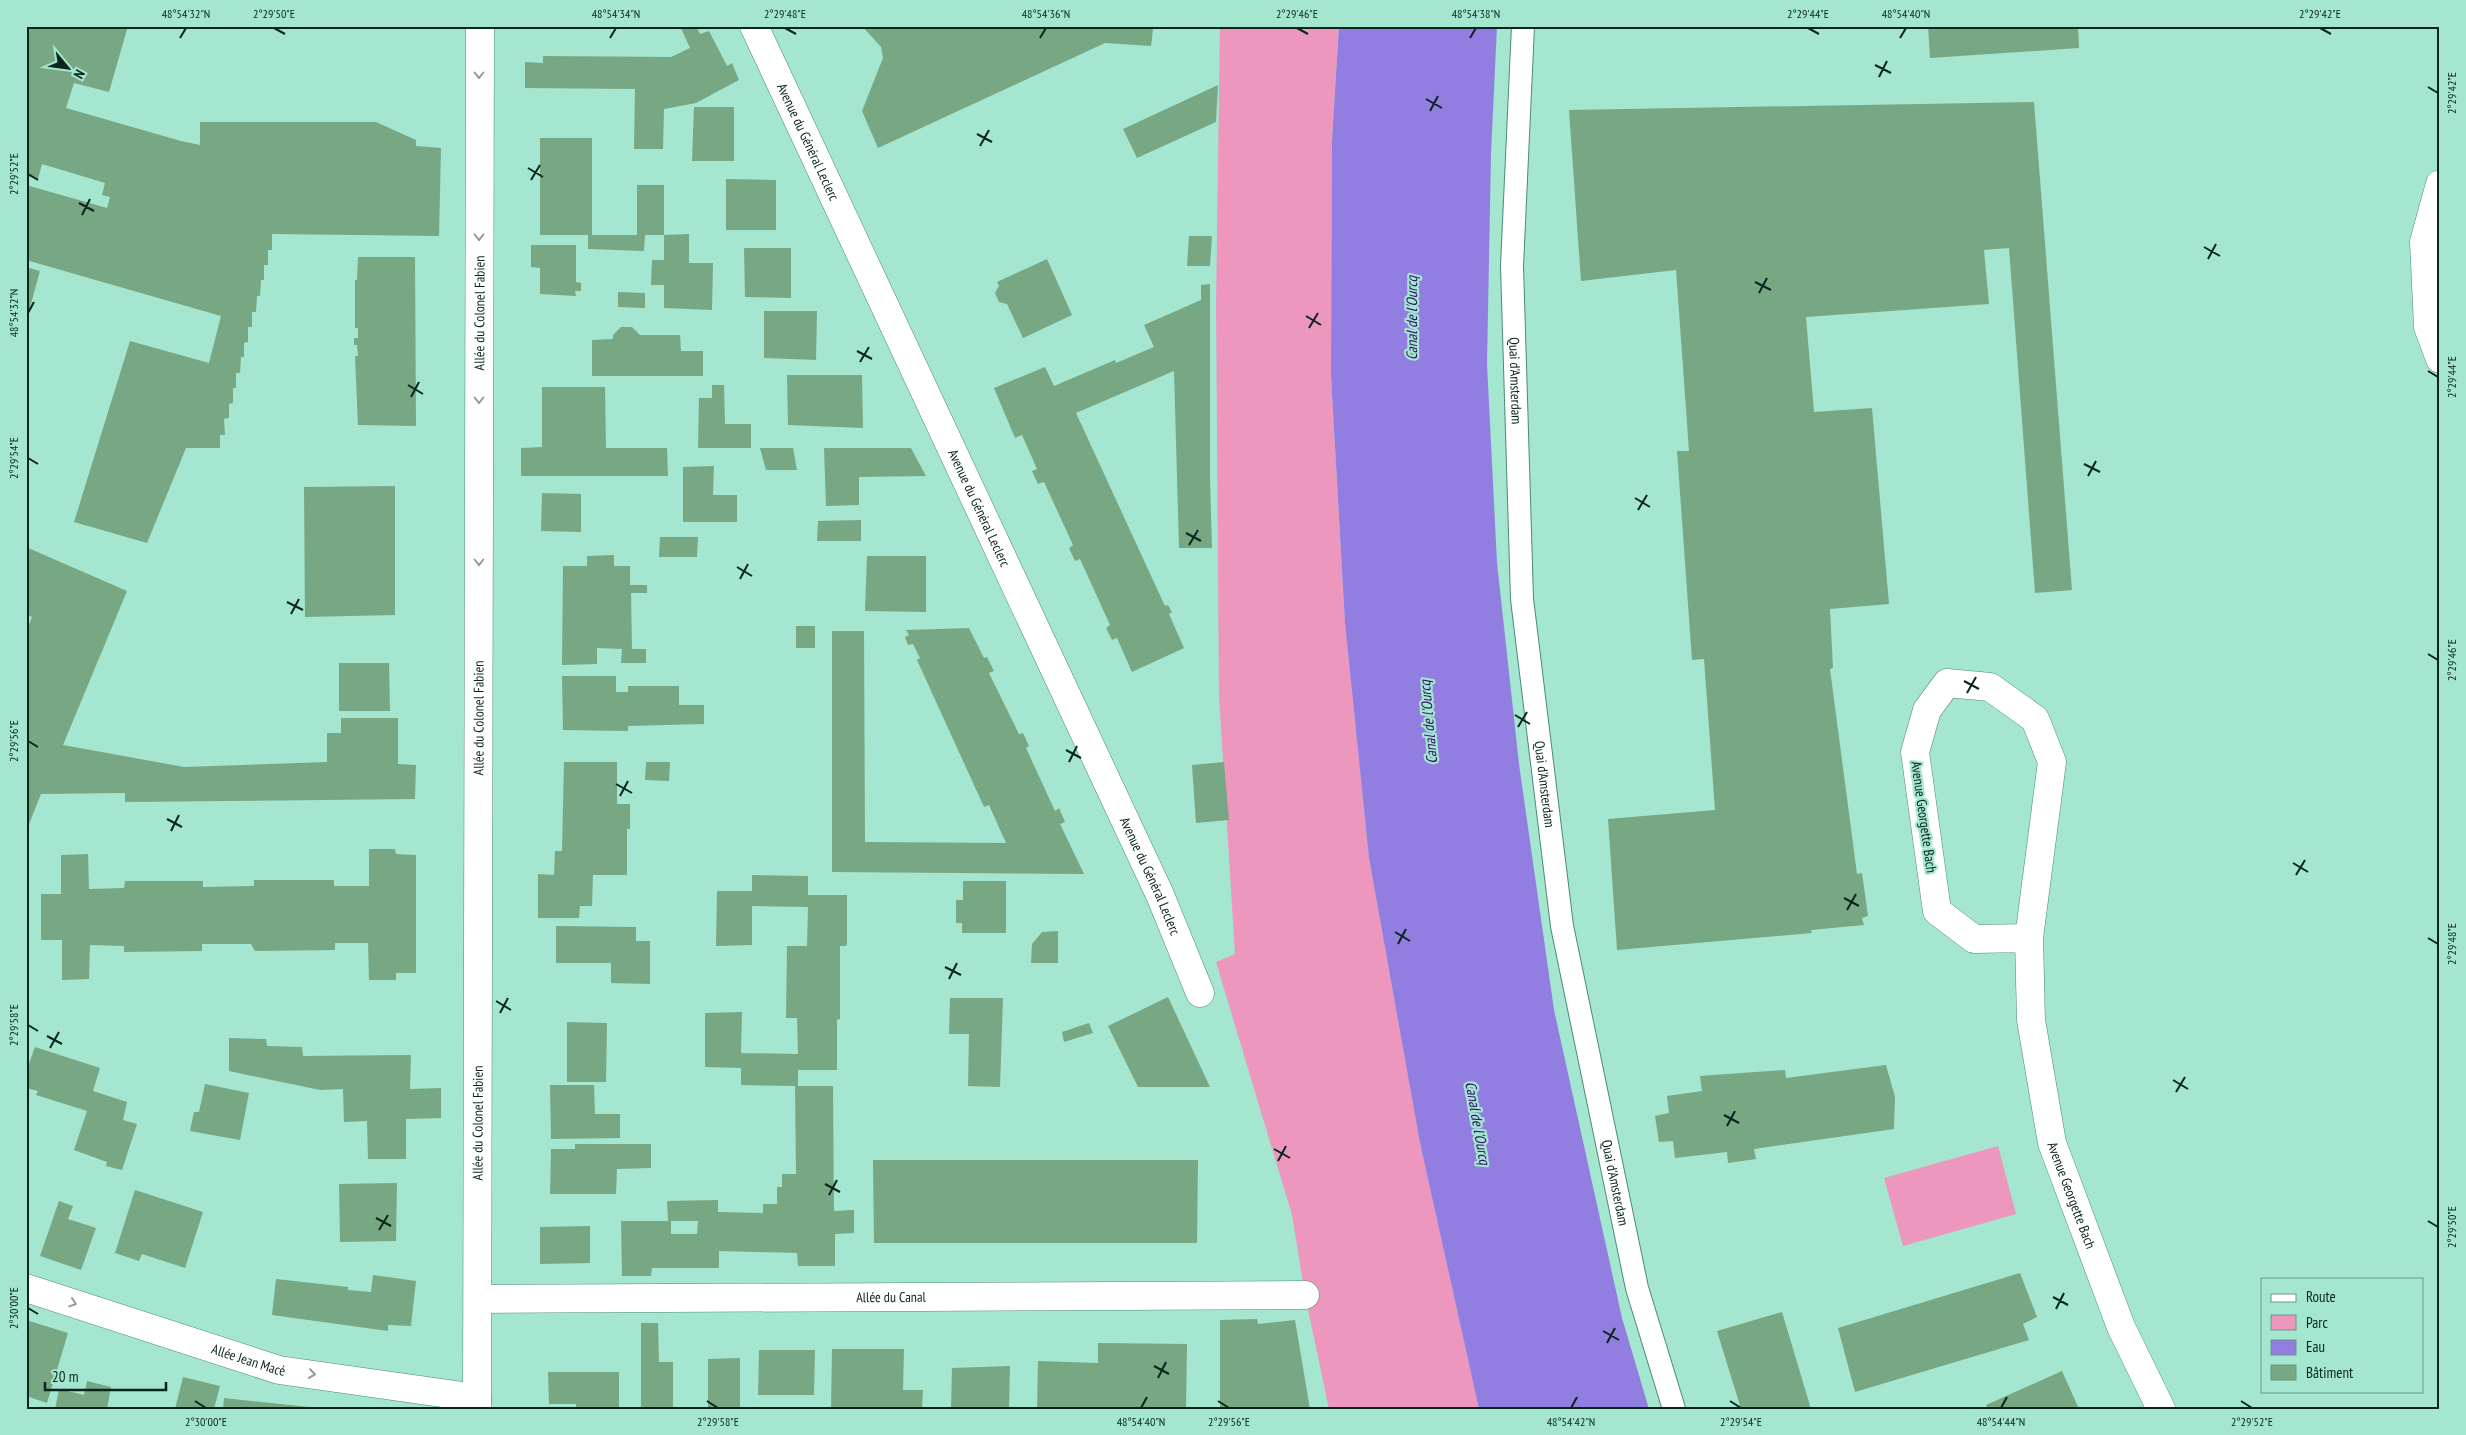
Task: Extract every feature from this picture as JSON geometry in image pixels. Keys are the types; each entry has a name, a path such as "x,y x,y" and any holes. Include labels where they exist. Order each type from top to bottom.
{"street":[{"name":"Allée du Colonel Fabien","path":"477,1404 479,1299 480,26"},
{"name":"Avenue du Général Leclerc","path":"754,26 1156,886 1200,993"},
{"path":"2440,184 2424,242 2428,327 2440,359"},
{"name":"Avenue Georgette Bach","path":"2028,938 1974,939 1937,912 1915,752 1927,710 1947,683 1990,686 2035,719 2052,762 2028,938 2031,1020 2052,1143 2121,1327 2161,1409"},
{"name":"Allée Jean Macé","path":"26,1288 279,1370 477,1404"},
{"name":"Allée du Canal","path":"479,1299 1306,1295"}],"lane":[{"name":"Quai d'Amsterdam","path":"1523,26 1512,266 1522,599 1562,926 1638,1288 1674,1409"}],"green space":[{"path":"1220,26 1339,26 1332,141 1331,375 1345,623 1369,858 1420,1143 1479,1409 1329,1409 1305,1295 1292,1215 1216,962 1235,954 1219,696 1216,305"},
{"path":"1998,1146 2016,1214 1903,1246 1884,1178"}],"water":[{"name":"Canal de l'Ourcq","path":"1339,26 1497,26 1491,153 1487,364 1497,563 1519,764 1554,1010 1622,1318 1649,1409 1479,1409 1420,1143 1369,858 1345,623 1331,375 1332,141"}],"building":[{"path":"26,26 128,26 109,92 74,83 66,108 200,145 200,122 376,122 416,140 416,146 441,148 439,236 272,234 272,250 268,250 268,265 264,265 264,280 261,280 260,296 257,296 256,312 252,312 252,327 248,327 248,342 244,343 244,357 241,357 240,373 236,373 233,403 229,404 229,418 224,419 225,435 220,435 220,448 186,448 147,543 74,522 130,341 209,363 221,316 26,260 26,185 107,208 110,197 102,195 105,183 42,164 38,179 26,176"},
{"path":"680,26 696,26 700,34 709,31 727,66 732,63 739,80 696,103 664,109 663,149 634,149 635,89 525,88 525,62 543,63 543,56 671,57 690,48"},
{"path":"862,26 1155,26 1151,46 1105,43 878,148 862,111 883,58 881,47"},
{"path":"1928,26 2078,26 2079,48 1930,58"},
{"path":"1218,85 1216,122 1137,158 1123,129"},
{"path":"2034,102 2072,590 2035,593 2009,248 1984,250 1989,304 1806,317 1814,412 1872,408 1889,604 1830,609 1833,668 1830,669 1857,874 1862,873 1868,916 1862,918 1864,925 1811,930 1812,933 1617,950 1608,819 1715,810 1704,659 1692,660 1677,451 1689,451 1676,270 1581,281 1569,110"},
{"path":"694,107 734,107 734,161 692,161"},
{"path":"540,138 592,138 592,235 637,235 637,185 664,185 664,235 645,235 644,251 588,249 588,235 540,235"},
{"path":"726,179 776,180 776,230 726,230"},
{"path":"689,234 689,263 713,263 712,310 664,308 664,285 651,285 652,260 664,260 664,235"},
{"path":"1189,236 1212,236 1210,266 1187,266"},
{"path":"531,245 576,245 576,282 581,283 581,291 575,291 576,296 540,294 540,268 531,267"},
{"path":"744,248 791,248 791,298 745,297"},
{"path":"358,257 415,257 416,426 358,425 355,356 358,356 357,345 354,345 354,338 358,338 358,328 355,328 355,280 357,280"},
{"path":"1047,259 1072,315 1023,338 1007,304 999,302 995,293 999,286 997,282"},
{"path":"26,267 40,271 27,318 26,318"},
{"path":"1210,284 1212,548 1179,548 1174,371 1076,413 1165,606 1168,605 1172,612 1169,614 1184,648 1132,672 1117,638 1112,640 1106,628 1110,625 1080,559 1075,561 1069,548 1073,545 1044,482 1038,484 1032,471 1037,469 1022,435 1015,438 994,388 1045,367 1054,386 1115,360 1116,363 1154,347 1144,325 1201,300 1201,285"},
{"path":"618,292 645,293 645,308 618,307"},
{"path":"764,311 817,311 816,360 764,358"},
{"path":"621,327 632,327 640,335 680,335 681,351 703,351 703,376 592,376 592,340 613,339 613,335"},
{"path":"787,375 862,375 863,428 788,425"},
{"path":"712,385 724,385 725,424 751,424 751,448 698,448 699,398 712,398"},
{"path":"542,387 605,387 606,448 667,448 668,476 521,476 521,448 542,447"},
{"path":"760,448 793,448 797,470 766,470"},
{"path":"824,448 911,448 926,476 859,477 859,505 826,506"},
{"path":"714,466 713,495 737,495 737,522 683,522 683,467"},
{"path":"395,486 395,615 305,617 304,487"},
{"path":"542,493 581,494 581,532 541,531"},
{"path":"861,520 861,541 817,541 818,521"},
{"path":"660,537 698,537 697,557 659,557"},
{"path":"26,547 127,591 63,745 184,767 327,762 327,733 341,733 341,718 398,718 398,764 416,765 415,799 125,802 125,793 41,794 29,824 26,822 26,632 32,617 26,614"},
{"path":"614,555 614,566 630,566 630,585 647,585 647,593 631,593 632,649 646,649 646,663 621,663 622,649 597,648 597,664 562,665 563,566 587,566 587,556"},
{"path":"867,556 926,556 926,612 865,611"},
{"path":"796,626 815,626 815,648 796,648"},
{"path":"969,628 984,658 987,657 994,671 989,673 1019,734 1023,733 1029,746 1026,748 1055,811 1059,808 1065,822 1060,824 1084,874 832,872 832,631 864,631 865,842 1006,843 989,805 984,807 917,660 920,658 913,644 908,645 905,637 909,635 906,630"},
{"path":"339,663 389,663 390,711 339,711"},
{"path":"562,676 616,676 616,692 628,692 628,686 679,686 679,705 704,705 704,724 628,726 628,731 563,730"},
{"path":"564,762 617,762 617,804 630,804 630,829 627,829 627,875 593,875 592,906 580,906 579,918 538,918 538,874 554,875 555,851 562,851"},
{"path":"646,762 670,762 669,781 645,780"},
{"path":"1224,762 1229,820 1196,823 1192,765"},
{"path":"369,849 395,849 396,854 416,855 416,973 396,973 396,980 369,980 368,943 335,943 335,950 255,951 251,944 202,944 202,951 124,952 124,946 90,945 89,979 62,980 62,940 41,940 41,894 61,894 61,855 88,854 89,889 124,888 125,881 203,881 203,887 254,886 254,880 334,880 334,886 369,886"},
{"path":"752,875 808,876 808,895 847,895 847,944 846,946 840,946 840,1019 837,1020 837,1070 798,1070 798,1086 833,1086 834,1211 854,1210 854,1233 835,1234 835,1266 798,1266 797,1253 719,1251 719,1268 652,1268 651,1276 622,1276 621,1221 668,1221 667,1201 718,1200 718,1212 763,1213 763,1204 777,1204 777,1187 782,1187 782,1174 796,1174 795,1086 741,1085 741,1068 705,1067 705,1013 742,1012 741,1053 798,1054 797,1018 786,1018 787,946 807,946 808,907 752,906 752,945 716,946 717,891 752,891","holes":["671,1221 698,1221 697,1234 671,1234"]},
{"path":"963,881 1006,881 1006,933 962,933 962,923 956,923 956,900 963,900"},
{"path":"556,926 636,927 636,941 650,941 650,984 611,983 611,963 556,963"},
{"path":"1058,931 1058,963 1031,963 1032,944 1042,932"},
{"path":"1168,997 1210,1087 1138,1087 1108,1026"},
{"path":"950,998 1003,998 1000,1087 968,1086 969,1034 949,1034"},
{"path":"567,1022 607,1023 606,1082 567,1082"},
{"path":"1089,1023 1093,1033 1064,1042 1062,1032"},
{"path":"229,1038 266,1039 267,1046 302,1047 303,1056 411,1055 410,1089 441,1088 441,1118 406,1119 406,1159 368,1159 367,1121 344,1122 343,1089 320,1090 229,1071"},
{"path":"35,1047 100,1068 93,1091 127,1102 123,1120 137,1124 122,1170 106,1166 107,1162 74,1150 87,1111 36,1095 38,1091 26,1088 26,1072"},
{"path":"1886,1065 1895,1097 1894,1129 1754,1149 1756,1159 1728,1163 1727,1152 1675,1158 1673,1141 1659,1142 1655,1116 1669,1113 1667,1096 1702,1091 1700,1076 1785,1070 1786,1078"},
{"path":"205,1084 249,1093 240,1140 190,1131 194,1112 199,1112"},
{"path":"550,1085 594,1085 595,1114 620,1114 620,1138 551,1139"},
{"path":"575,1144 651,1144 651,1168 617,1169 616,1194 550,1194 551,1149 575,1149"},
{"path":"873,1160 1198,1160 1197,1243 874,1243"},
{"path":"397,1183 396,1241 340,1242 339,1184"},
{"path":"135,1190 203,1212 185,1268 142,1254 139,1261 115,1253"},
{"path":"59,1201 73,1206 68,1219 96,1228 81,1270 40,1256"},
{"path":"590,1226 590,1263 540,1264 540,1227"},
{"path":"2020,1273 2037,1317 2023,1324 2029,1340 1855,1392 1838,1328"},
{"path":"373,1275 416,1281 411,1326 388,1325 388,1331 272,1315 276,1279 348,1287 348,1290 371,1292"},
{"path":"1782,1312 1811,1409 1741,1409 1717,1331"},
{"path":"1257,1319 1258,1324 1295,1320 1310,1409 1220,1409 1220,1320"},
{"path":"26,1320 68,1333 47,1403 26,1396"},
{"path":"641,1323 658,1323 659,1362 673,1362 673,1409 641,1409"},
{"path":"1098,1343 1187,1344 1186,1409 1037,1409 1038,1361 1098,1363"},
{"path":"832,1349 904,1349 903,1390 923,1390 922,1409 831,1409"},
{"path":"759,1350 815,1350 814,1395 758,1395"},
{"path":"740,1358 740,1409 708,1409 708,1359"},
{"path":"1010,1366 1009,1409 951,1409 952,1368"},
{"path":"2062,1371 2079,1409 1988,1409 1986,1405"},
{"path":"548,1372 619,1372 619,1409 576,1409 576,1404 549,1404"},
{"path":"183,1377 220,1386 214,1409 175,1409"},
{"path":"87,1381 111,1387 107,1409 55,1409 59,1389 84,1395"},
{"path":"224,1398 309,1407 309,1409 223,1409"}]}
